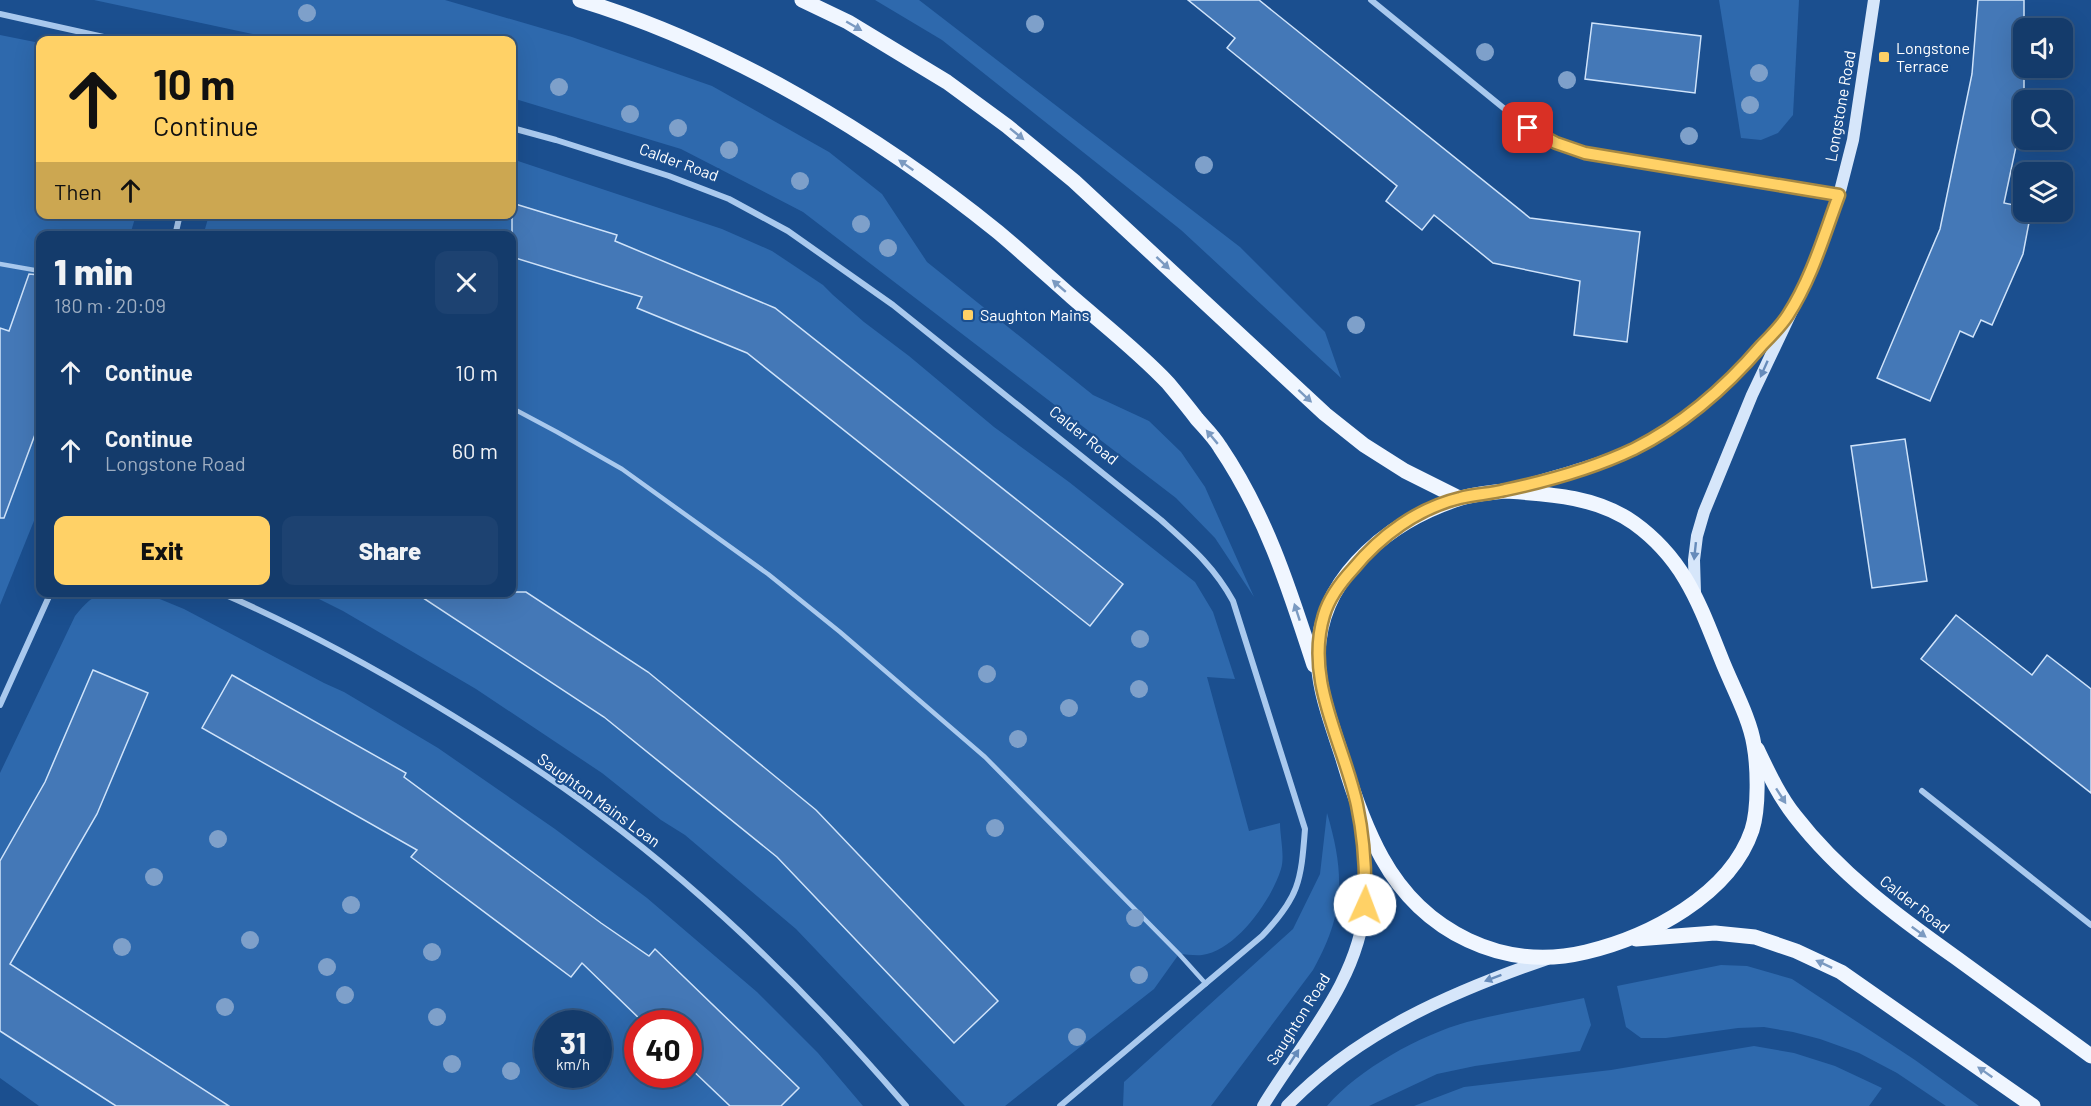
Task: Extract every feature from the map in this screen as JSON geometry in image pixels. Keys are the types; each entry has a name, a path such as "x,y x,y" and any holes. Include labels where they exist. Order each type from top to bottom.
{"main road":[{"path":"580,0 608,8 698,44 788,90 879,147 960,203 998,233 1167,383 1220,446 1250,497 1276,550 1357,804 1382,858 1404,892 1437,923 1486,948 1512,956 1548,958 1585,952 1627,940 1676,916 1708,891 1740,857 1753,828 1757,791 1754,744 1695,593 1669,553 1633,522 1594,502 1548,494 1504,490 1459,498 1421,513 1388,533 1361,559 1339,585 1324,614 1318,643 1321,688"},
{"path":"802,0 848,22 947,82 1007,126 1074,181 1325,414 1364,445 1405,471 1459,498"},
{"name":"Calder Road","path":"1754,744 1777,790 1794,816 1816,842 1853,878 1901,918 2091,1056"},
{"path":"1627,940 1715,933 1755,937 1796,951 1841,972 2033,1106"}],"street":[{"path":"1371,0 1528,128 1556,143 1585,153 1839,195"},
{"name":"Longstone Road","path":"1695,593 1694,560 1697,536 1704,512 1743,416 1809,274 1839,195 1853,140 1874,0"},
{"path":"0,14 99,36"},
{"name":"Calder Road","path":"516,129 669,176 729,199 788,231 893,304 1152,513 1201,556 1222,580 1233,601 1305,829 1302,866 1296,891 1281,916 1262,936 1206,984"},
{"name":"Longstone Road","path":"1504,490 1580,469 1634,449 1674,425 1707,401 1745,364 1788,316"},
{"path":"0,705 49,597"},
{"name":"Saughton Mains Loan","path":"230,597 317,638 397,682 477,730 602,816 728,921 798,988 906,1106"},
{"path":"1922,791 2091,925"},
{"name":"Saughton Road","path":"1263,1106 1338,990 1357,940 1365,905 1366,868 1357,804"},
{"path":"1287,1106 1338,1060 1394,1024 1456,992 1548,958"},
{"path":"1060,1106 1206,984"}],"lane":[{"path":"0,264 36,271"},
{"path":"516,410 622,469 768,574 840,632 985,757 1206,984"}],"shaded area":[{"path":"94,0 445,0 572,37 712,86 829,152 882,194 927,262 1093,395 1149,421 1181,452 1205,487 1254,597 1215,538 1176,498 803,212 681,149 516,99 516,36 261,36"},
{"path":"875,0 919,0 1240,247 1325,332 1341,378 1181,230 942,40"},
{"path":"1719,0 1799,0 1793,115 1778,133 1761,140 1741,138"},
{"path":"0,35 36,42 36,219 135,219 131,231 36,231 36,516 0,605"},
{"path":"516,160 722,229 772,251 823,285 864,322 909,356 994,427 1069,482 1195,582 1213,612 1235,679 1207,677 1249,831 1280,823 1283,858 1270,895 1240,934 1215,951 1202,955 1179,954 1154,989 1005,1106 965,1106 796,929 685,835 661,820 602,773 476,689 315,597 516,597 516,231 204,231 208,219 516,219"},
{"path":"95,597 155,597 184,609 344,692 438,748 555,829 647,898 757,992 818,1053 863,1106 39,1106 0,1078 0,773 75,616"},
{"path":"1327,813 1337,855 1339,893 1331,930 1313,970 1211,1106 1123,1106 1124,1082 1293,929 1320,874"},
{"path":"1721,965 1747,966 1792,979 1915,1060 1979,1106 1946,1106 1897,1073 1859,1053 1793,1032 1764,1027 1738,1028 1666,1038 1641,1038 1626,1027 1617,986"},
{"path":"1584,998 1591,1025 1580,1051 1475,1066 1437,1074 1369,1106 1327,1106 1340,1092 1373,1067 1430,1035 1481,1018"},
{"path":"1754,1046 1794,1053 1835,1066 1882,1088 1869,1106 1414,1106 1464,1087 1611,1070"}],"building":[{"path":"1188,0 1259,0 1530,218 1640,232 1627,342 1574,335 1580,281 1493,263 1434,215 1422,230 1386,201 1397,186 1227,48 1235,38"},
{"path":"1978,0 2024,0 2024,18 2013,18 2013,78 2024,78 2024,90 2013,90 2013,150 2015,150 2004,203 2013,205 2013,222 2029,222 2023,254 1992,325 1981,320 1973,337 1960,331 1930,401 1877,378 1940,229 1972,74"},
{"path":"1592,23 1701,36 1695,93 1585,79"},
{"path":"516,204 617,235 615,241 775,308 1123,584 1090,626 747,353 637,308 642,297 516,258 516,231 512,231 512,219 516,219"},
{"path":"29,274 36,275 36,432 4,518 0,518 0,328 9,331"},
{"path":"1905,439 1927,581 1872,588 1851,446"},
{"path":"516,592 526,592 648,672 816,810 998,1001 954,1043 777,857 604,717 422,597 516,597"},
{"path":"1956,615 2032,675 2047,655 2091,689 2091,793 1921,659"},
{"path":"93,670 148,693 97,814 10,964 229,1106 116,1106 0,1031 0,861 45,782"},
{"path":"232,675 406,773 404,777 601,923 649,956 655,949 799,1088 781,1106 730,1106 702,1079 702,1010 631,1010 582,963 571,977 411,857 417,850 202,728"}],"place":[{"name":"Longstone Terrace","path":"1884,57"},
{"name":"Saughton Mains","path":"968,315"}],"route":[{"path":"1365,905 1366,868 1357,804 1321,688 1318,643 1324,614 1339,585 1361,559 1388,533 1421,513 1459,498 1504,490 1580,469 1634,449 1674,425 1707,401 1745,364 1788,316 1809,274 1839,195 1585,153 1556,143 1528,128"}]}
